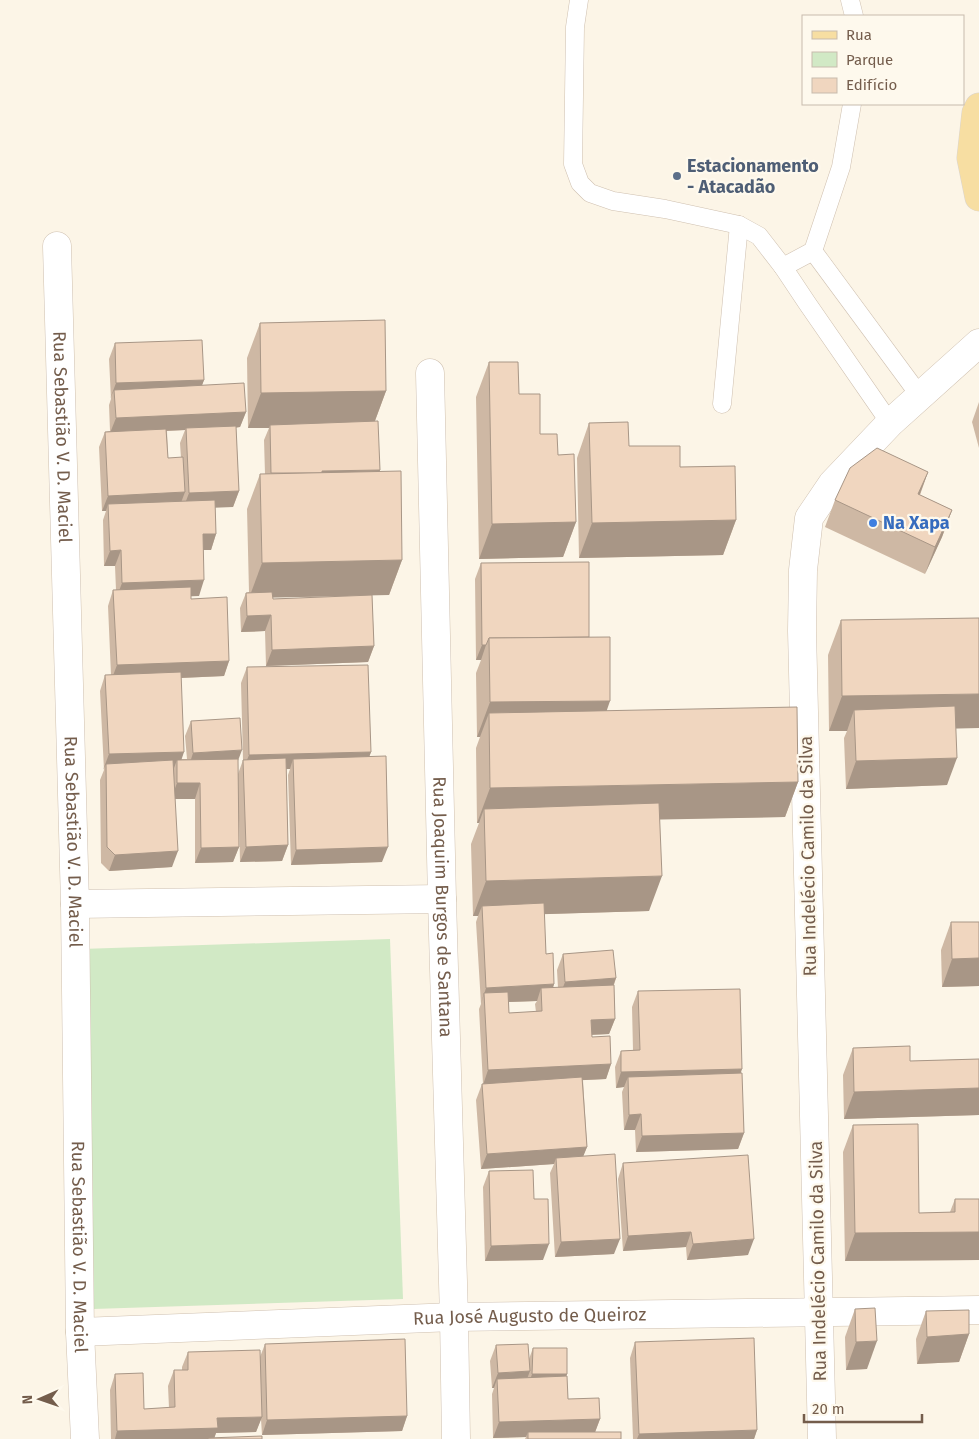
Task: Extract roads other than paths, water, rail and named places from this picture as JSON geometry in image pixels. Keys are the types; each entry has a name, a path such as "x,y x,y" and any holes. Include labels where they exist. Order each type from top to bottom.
{"main road":[{"path":"979,107 976,114 971,158 979,197"}],"street":[{"name":"Rua Sebastião V. D. Maciel","path":"57,246 75,904 80,1332 85,1439"},
{"name":"Rua Indelécio Camilo da Silva","path":"822,1439 803,651 804,570 810,518 832,484 890,423 979,343"},
{"name":"Rua Joaquim Burgos de Santana","path":"430,373 456,1439"},
{"path":"75,904 442,899"},
{"name":"Rua José Augusto de Queiroz","path":"80,1332 454,1317 979,1310"}],"lane":[{"path":"579,0 575,28 573,164 580,183 590,194 613,201 665,209 739,225 759,236 783,267 890,423"},
{"path":"850,0 854,15"},
{"path":"783,267 813,251 841,167 852,105"},
{"path":"722,404 739,225"},
{"path":"813,251 920,396"}],"place":[{"name":"Estacionamento - Atacadão","path":"677,176"},
{"name":"Na Xapa","path":"873,523"}]}
